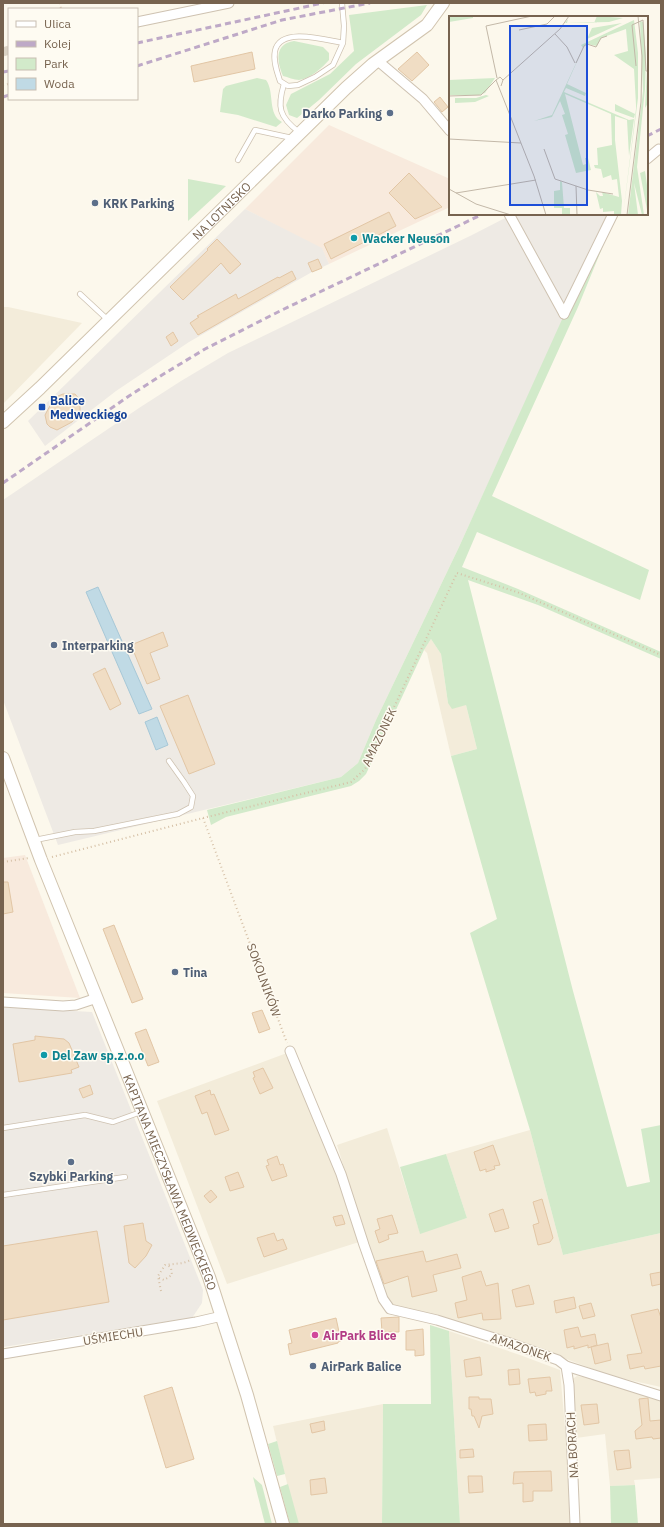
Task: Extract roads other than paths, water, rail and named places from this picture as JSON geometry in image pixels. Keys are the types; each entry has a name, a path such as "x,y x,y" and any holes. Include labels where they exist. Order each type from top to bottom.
{"main road":[{"name":"NA LOTNISKO","path":"3,422 109,321 350,84 378,61 427,25 443,3"},
{"name":"KAPITANA MIECZYSŁAWA MEDWECKIEGO","path":"3,758 33,840 36,859 97,998 205,1267 247,1395 283,1524"}],"street":[{"path":"138,22 229,3"},
{"path":"378,61 423,99 449,131"},
{"path":"648,158 659,149 661,150"},
{"path":"510,215 564,314 614,215"},
{"path":"3,1002 63,1006 76,1005 97,998"},
{"name":"AMAZONEK","path":"290,1051 341,1174 383,1299 390,1309 437,1320 507,1342 558,1360 566,1366 661,1396"},
{"name":"UŚMIECHU","path":"3,1354 196,1322 222,1316"},
{"name":"NA BORACH","path":"566,1366 569,1385 575,1524"}],"lane":[{"path":"342,3 344,26 343,43 333,65 315,77 298,85 288,86 280,82 275,64 275,51 278,43 284,38 293,36 310,37 343,43"},
{"path":"284,84 279,103 285,119 297,135"},
{"path":"238,160 255,130 297,135"},
{"path":"80,294 109,321"},
{"path":"33,840 75,832 94,831 178,814 191,807 193,796 169,761"},
{"path":"3,1128 85,1115 113,1122 143,1111"},
{"path":"3,1195 125,1177"}],"water":[{"path":"98,587 152,709 139,714 86,592"},
{"path":"157,717 168,745 156,750 145,722"}],"tunnel":[{"path":"3,52 8,50"}],"railway":[{"path":"138,43 323,3"},
{"path":"138,66 282,20 370,3"},
{"path":"3,72 8,71"},
{"path":"3,97 8,95"},
{"path":"648,136 661,129"},
{"path":"3,483 129,396 205,349 280,311 481,215"}],"place":[{"name":"Darko Parking","path":"390,113"},
{"name":"KRK Parking","path":"95,203"},
{"name":"Wacker Neuson","path":"354,238"},
{"name":"Balice Medweckiego","path":"42,407"},
{"name":"Interparking","path":"54,645"},
{"name":"Tina","path":"175,972"},
{"name":"Del Zaw sp.z.o.o","path":"44,1055"},
{"name":"Szybki Parking","path":"71,1162"},
{"name":"AirPark Blice","path":"315,1335"},
{"name":"AirPark Balice","path":"313,1366"}]}
